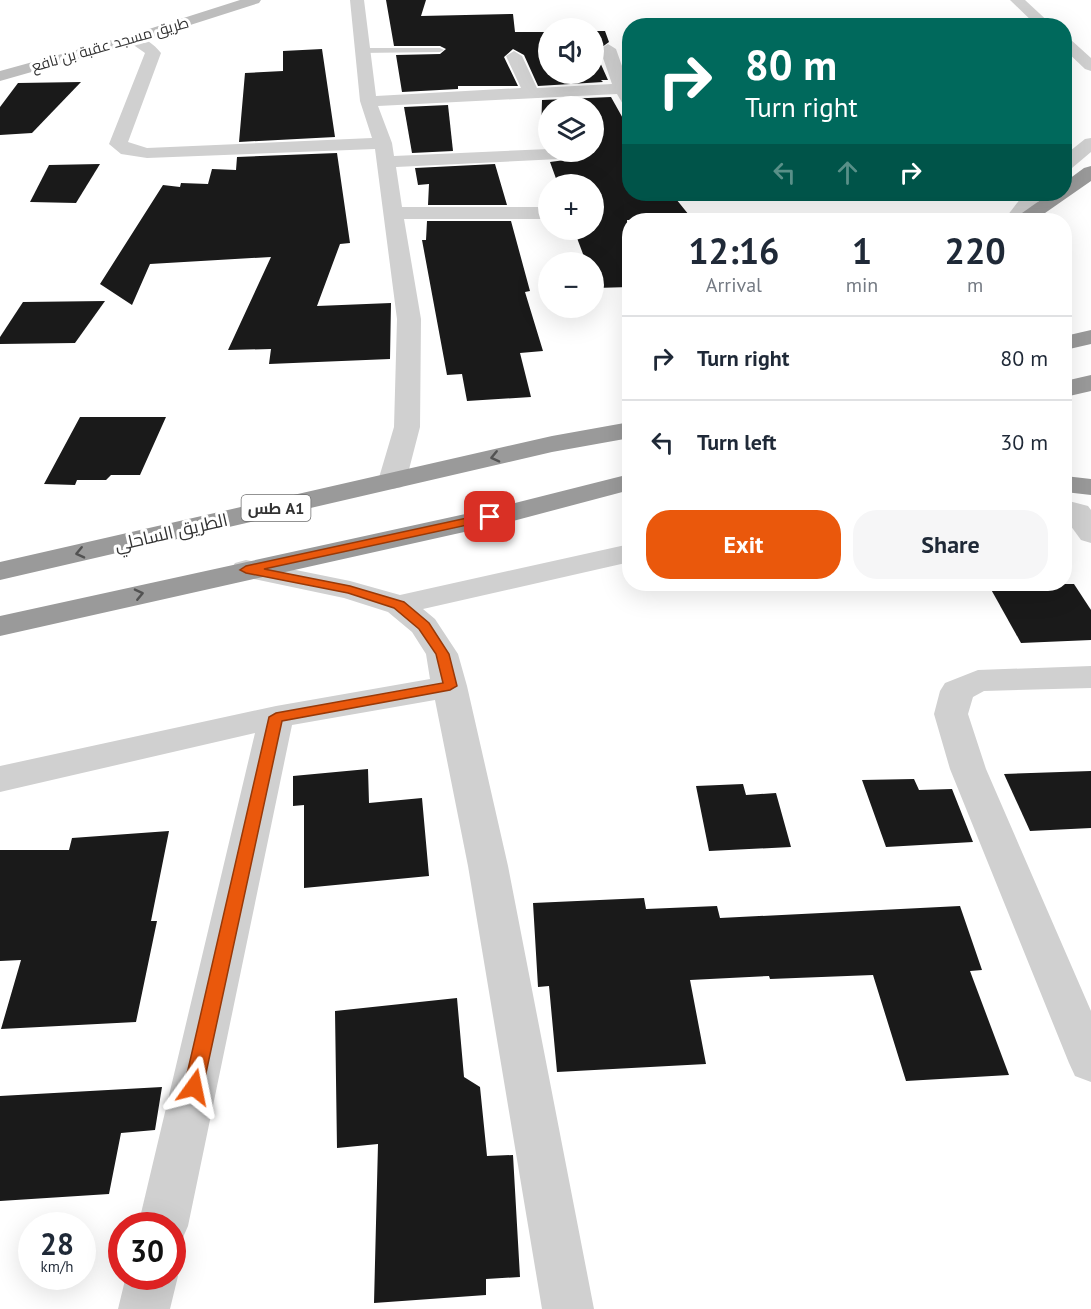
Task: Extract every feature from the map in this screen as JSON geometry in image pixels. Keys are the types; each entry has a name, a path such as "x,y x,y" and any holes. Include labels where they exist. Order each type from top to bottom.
{"highway":[{"path":"1072,186 1091,172"},
{"path":"1032,213 1050,201"},
{"path":"1072,341 1091,337"},
{"path":"1072,387 1091,383"},
{"path":"552,444 622,418"},
{"name":"طس A1","path":"552,444 622,431"},
{"name":"الطريق الساحلي","path":"0,572 552,444"},
{"path":"0,626 513,512 622,484"},
{"path":"1072,494 1083,511"},
{"path":"513,512 622,500"}],"street":[{"name":"طريق مسجد عقبة بن نافع","path":"0,76 132,39 254,0"},
{"path":"357,0 368,101 383,143 409,319 407,427 392,481"},
{"path":"1017,0 1037,18"},
{"path":"132,39 148,47 153,53 118,144 126,150 147,153 383,143"},
{"path":"1072,48 1087,62"},
{"path":"608,49 622,81"},
{"path":"514,56 531,92"},
{"path":"1072,59 1087,62"},
{"path":"368,101 531,92 622,93"},
{"path":"1072,158 1091,143"},
{"path":"386,162 538,155"},
{"path":"1019,213 1029,201"},
{"path":"395,213 538,213"},
{"path":"399,605 622,555"},
{"path":"246,570 350,590 399,605 424,626 442,654 488,866 568,1309"},
{"path":"1091,677 978,681 957,691 951,714 968,769 1091,1063"},
{"path":"0,779 276,717 450,686"},
{"path":"166,1212 276,717"},
{"path":"144,1309 149,1290"}],"lane":[{"path":"362,51 440,50"}],"building":[{"path":"386,0 426,0 421,16 513,14 515,32 538,32 538,84 570,84 538,86 524,55 513,49 504,57 518,86 458,86 458,89 402,92 396,55 440,54 446,49 440,46 394,46"},
{"path":"604,31 605,31 609,42 604,46"},
{"path":"322,49 335,137 239,142 245,73 283,71 283,51"},
{"path":"81,82 32,133 0,135 0,107 18,83"},
{"path":"604,97 611,97 622,117 622,201 678,201 687,213 622,213 622,287 604,288 604,252 582,252 578,240 604,240 604,174 554,174 550,162 604,162"},
{"path":"448,105 453,151 412,153 404,107"},
{"path":"337,153 350,243 340,244 317,306 391,303 390,359 269,364 271,349 228,350 271,257 150,264 132,305 100,284 163,185 180,187 181,183 208,184 212,169 236,170 237,157"},
{"path":"100,164 76,203 30,202 49,165"},
{"path":"495,164 507,205 428,205 429,184 418,185 415,168"},
{"path":"427,221 511,221 530,291 525,292 543,351 520,353 531,397 467,401 462,374 447,375 422,240 426,240"},
{"path":"105,301 75,343 0,344 0,337 23,302"},
{"path":"80,417 166,417 140,475 111,475 106,480 77,480 75,485 44,484"},
{"path":"1072,584 1074,584 1091,610 1091,640 1021,643 992,591 1072,591"},
{"path":"368,769 369,803 422,798 429,876 304,888 304,805 293,806 293,776"},
{"path":"1091,771 1091,828 1030,831 1004,774"},
{"path":"914,779 919,790 952,789 973,842 886,847 862,780"},
{"path":"743,784 746,795 776,793 791,847 709,851 696,786"},
{"path":"169,831 151,921 157,921 136,1022 1,1029 21,960 0,961 0,850 69,850 72,838"},
{"path":"644,898 646,909 717,906 720,918 960,906 982,970 970,971 1009,1075 906,1081 873,975 770,979 769,976 690,980 706,1064 557,1072 549,986 538,987 533,903"},
{"path":"457,998 464,1077 480,1087 487,1156 513,1155 520,1277 486,1279 486,1295 374,1303 378,1144 337,1148 335,1011"},
{"path":"162,1087 155,1130 121,1133 109,1194 0,1201 0,1096"}],"route":[{"path":"194,1087 276,717 450,686 442,654 424,626 399,605 350,590 246,570 490,517"}]}
